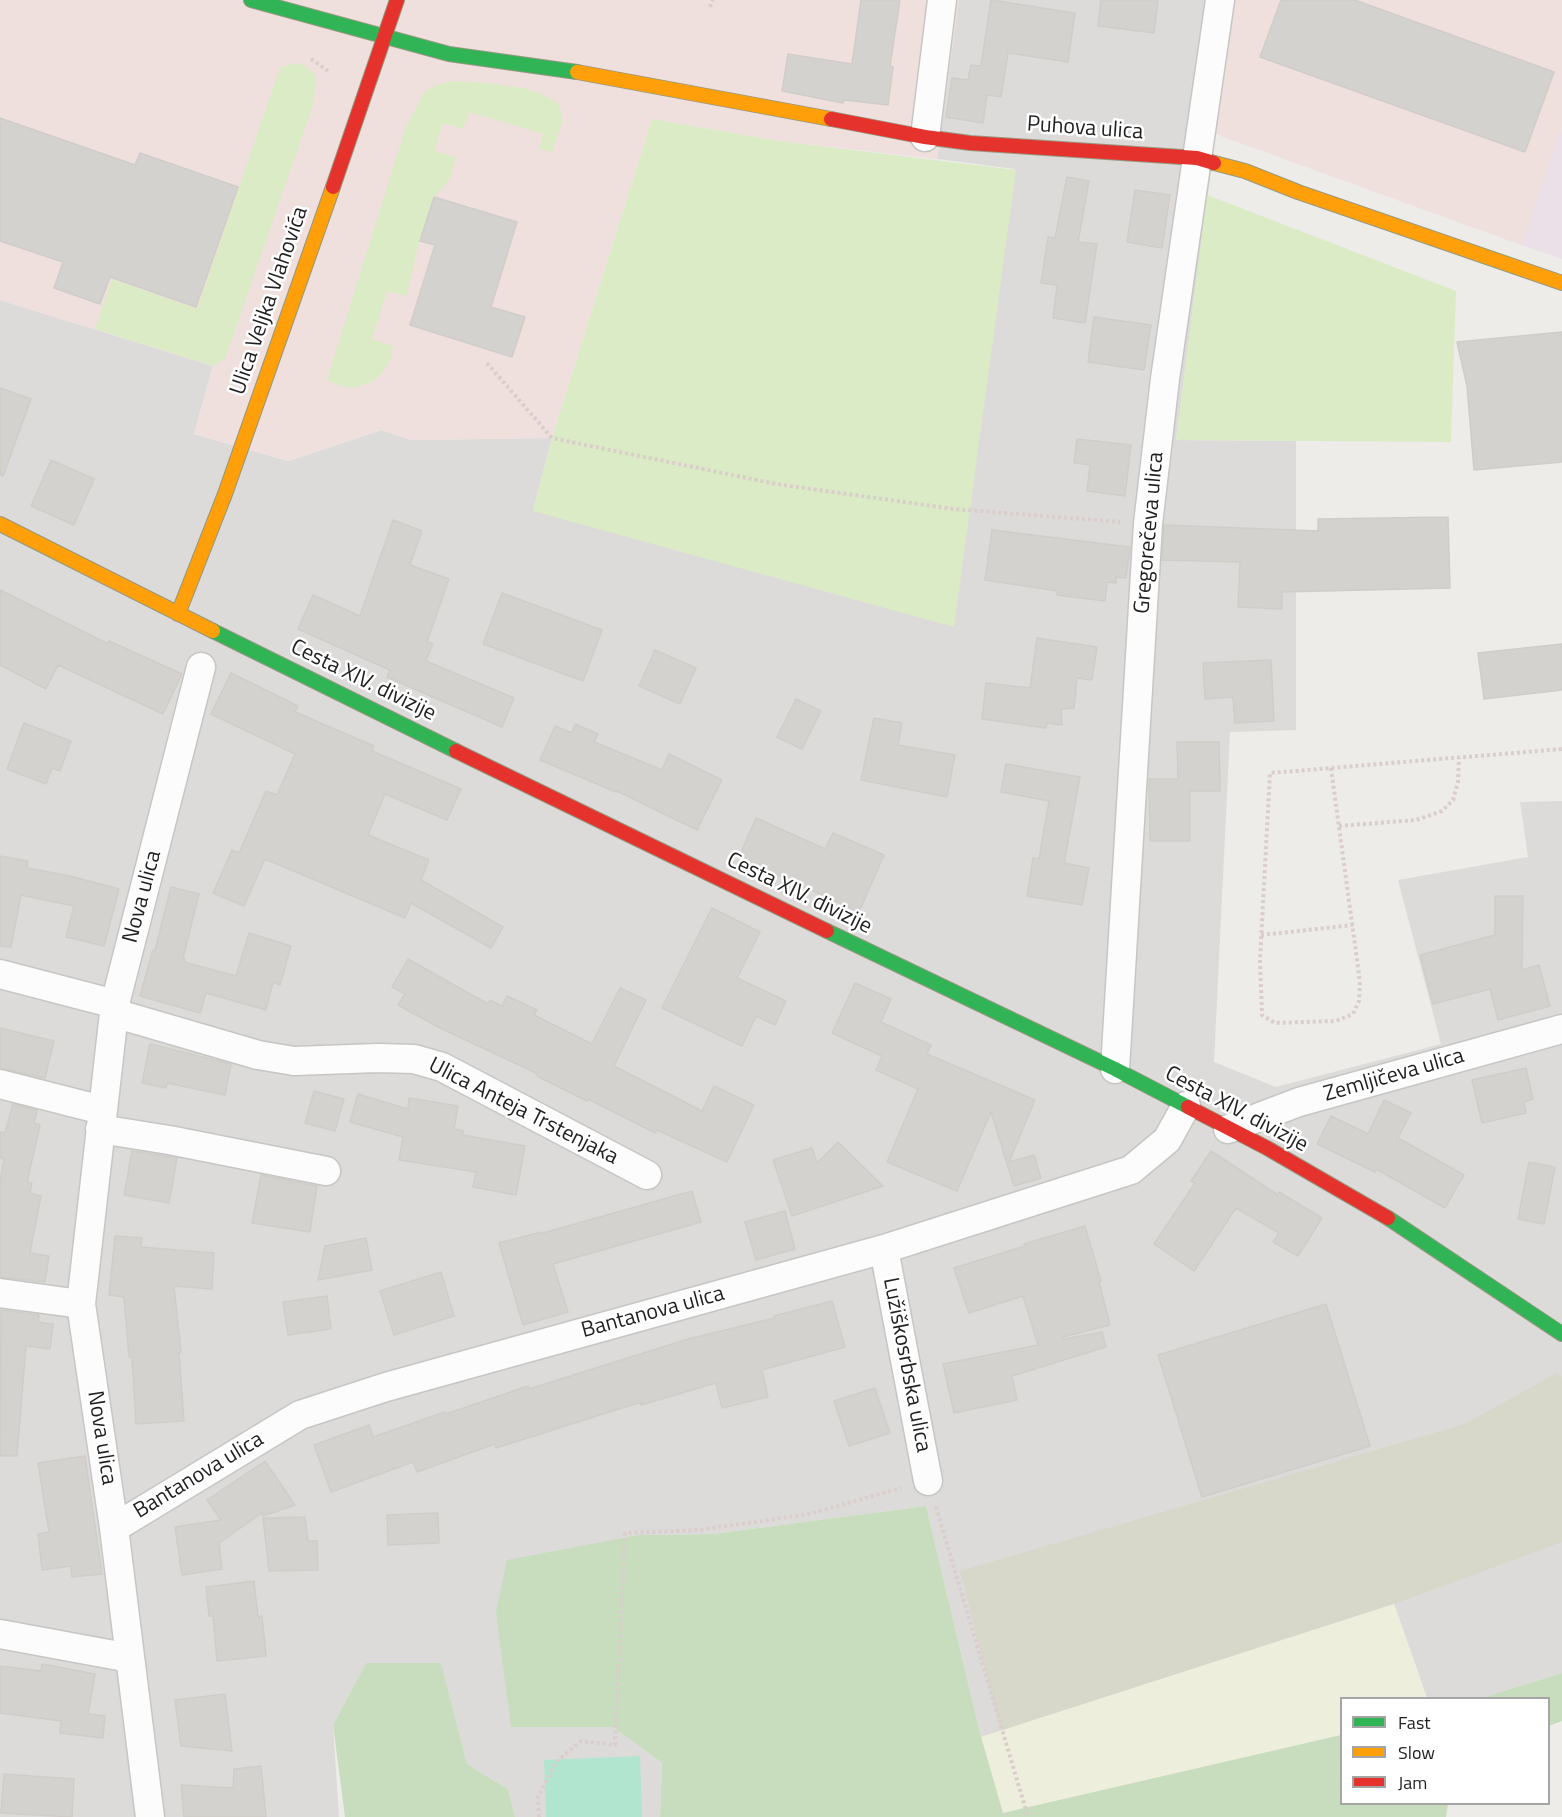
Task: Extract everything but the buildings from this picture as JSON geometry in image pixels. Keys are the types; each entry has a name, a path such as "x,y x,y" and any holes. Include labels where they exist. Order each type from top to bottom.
{"street":[{"name":"Puhova ulica","path":"251,0 449,54 591,74 925,137 970,143 1197,158 1245,171 1298,192 1562,283"},
{"name":"Ulica Veljka Vlahovića","path":"178,615 225,494 397,0"},
{"path":"925,137 942,0"},
{"name":"Gregorečeva ulica","path":"1116,1069 1148,524 1165,379 1220,0"},
{"name":"Cesta XIV. divizije","path":"0,524 178,615 640,841 1116,1069 1267,1148 1397,1223 1562,1335"},
{"name":"Nova ulica","path":"150,1817 114,1528 81,1304 115,1009 201,667"},
{"name":"Ulica Anteja Trstenjaka","path":"0,975 258,1055 294,1061 414,1059 442,1067 647,1175"},
{"name":"Zemljičeva ulica","path":"1228,1129 1299,1102 1562,1029"},
{"path":"0,1084 101,1120 169,1140 326,1171"},
{"name":"Bantanova ulica","path":"114,1528 300,1415 386,1387 884,1249 1131,1170 1167,1140 1186,1106"},
{"name":"Lužiškosrbska ulica","path":"884,1249 928,1481"},
{"path":"0,1293 81,1304"},
{"path":"0,1634 130,1658"}],"path":[{"path":"710,7 713,0"},
{"path":"311,59 328,71"},
{"path":"487,363 552,438 776,484 954,508 1148,524"},
{"path":"1331,768 1360,982 1359,1001 1353,1014 1336,1021 1275,1023 1262,1015 1260,960 1270,773 1562,749"},
{"path":"1339,826 1416,820 1442,811 1453,800 1458,782 1459,758"},
{"path":"1261,935 1353,925"},
{"path":"539,1817 538,1797 556,1762 581,1741 615,1744 625,1533 700,1530 809,1514 928,1481 1029,1817"}],"shaded area":[{"path":"0,0 959,0 937,159 779,141 652,119 552,438 412,440 381,430 288,461 194,434 213,366 0,300"},
{"path":"959,0 1233,0 1176,440 1296,441 1296,730 1230,732 1214,1062 1276,1087 1441,1044 1398,880 1528,857 1520,802 1562,801 1562,1673 1484,1697 1427,1697 1394,1604 981,1737 926,1506 713,1534 639,1535 511,1727 613,1727 662,1763 660,1817 515,1817 508,1789 467,1764 441,1664 366,1663 333,1725 339,1817 0,1817 0,300 213,366 194,434 288,461 381,430 412,440 552,438 533,510 1015,169 937,159"},
{"path":"1233,0 1562,0 1562,128 1521,245 1215,134"},
{"path":"1562,128 1562,259 1521,245"},
{"path":"1557,1373 1562,1377 1562,1542 1394,1604 1001,1731 960,1571 1465,1424"}],"green space":[{"path":"294,63 304,65 316,76 313,105 225,359 213,366 95,329 112,279 197,309 280,68"},
{"path":"455,81 527,89 559,104 563,120 552,152 539,149 543,134 469,112 463,129 443,123 434,151 456,157 449,180 434,197 406,296 387,291 372,339 393,346 391,358 383,372 373,381 356,388 340,386 327,380 406,126 425,91 439,84"},
{"path":"652,119 779,141 1016,170 954,627 533,511 552,438"},
{"path":"1207,195 1456,291 1451,442 1176,440"},
{"path":"926,1506 980,1733 1003,1813 1340,1735 1340,1805 1448,1805 1446,1817 660,1817 662,1763 613,1727 511,1727 496,1612 507,1560 639,1535 713,1534"},
{"path":"1394,1604 1427,1697 1340,1697 1340,1735 1003,1814 981,1737"},
{"path":"366,1663 441,1663 467,1764 508,1789 515,1817 345,1817 333,1725"},
{"path":"1562,1673 1562,1721 1550,1726 1550,1697 1484,1697"},
{"path":"640,1756 642,1817 546,1817 544,1760"}],"traffic: fast":[{"path":"251,0 449,54 577,72"},
{"path":"213,631 456,751"},
{"path":"827,931 1115,1069 1188,1107"},
{"path":"1388,1218 1562,1334"}],"traffic: slow":[{"path":"577,72 831,119"},
{"path":"1214,163 1245,171 1298,192 1562,283"},
{"path":"178,614 225,494 333,187"},
{"path":"0,524 213,631"}],"traffic: jam":[{"path":"333,187 397,0"},
{"path":"831,119 970,143 1197,158 1214,163"},
{"path":"456,751 827,931"},
{"path":"1188,1107 1267,1148 1388,1218"}]}
